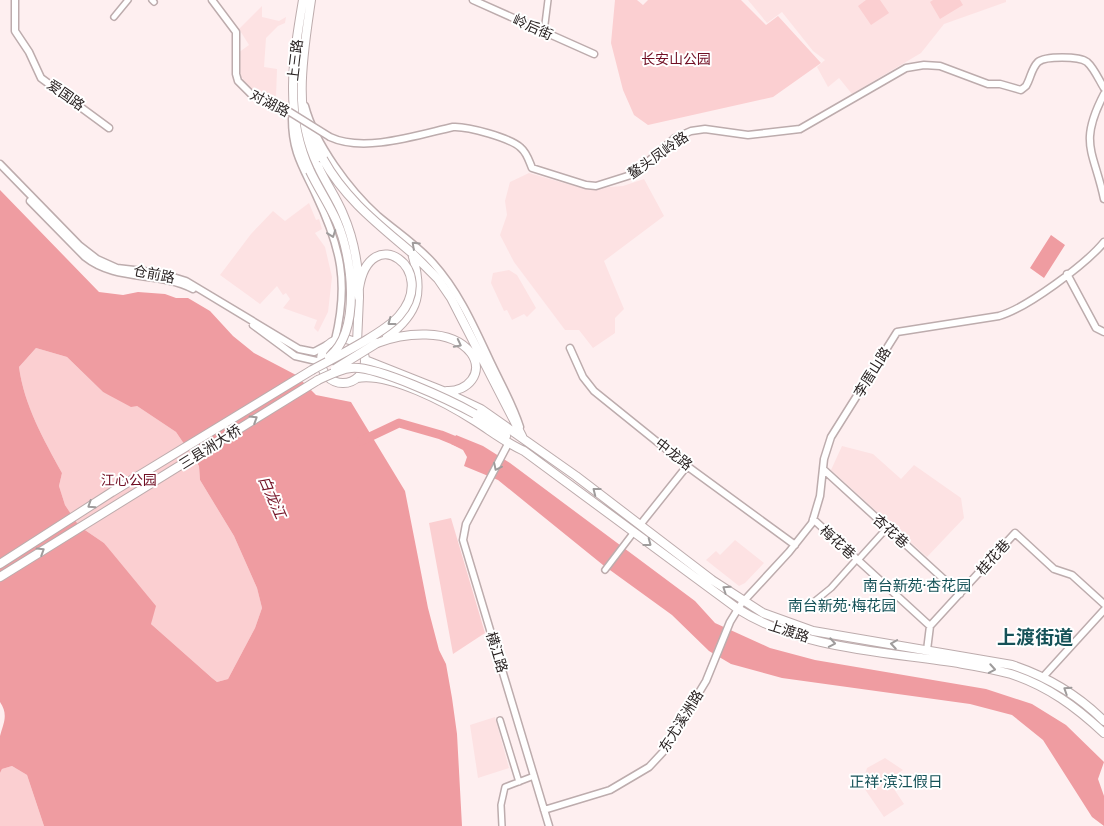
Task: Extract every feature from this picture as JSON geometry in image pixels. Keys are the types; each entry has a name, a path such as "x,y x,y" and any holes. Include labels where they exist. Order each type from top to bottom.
{"main road":[{"name":"上三路","path":"303,0 294,56 292,106 297,140 314,168"},
{"name":"上三路","path":"305,124 301,90 302,60 311,0"},
{"path":"305,124 334,178 350,199 412,253 438,279 451,298 504,403 524,438"},
{"path":"305,124 314,168 345,246 351,294 349,317 341,341 332,355 312,370"},
{"path":"314,168 343,214 355,254 359,288"},
{"path":"314,168 345,230 354,268 358,297"},
{"path":"318,380 377,343 406,321 416,300 418,275 412,253"},
{"path":"312,370 396,320 409,299 411,282 409,268 406,263 395,256 382,256 370,262 364,268 359,288 354,342"},
{"path":"377,343 400,335 435,335 465,348 475,362 476,371 473,378 464,389 443,391"},
{"path":"335,340 354,342 361,348 365,360 361,373 357,378 344,383 331,380 322,369 321,354 327,345 335,340"},
{"name":"上渡路","path":"365,360 443,391 481,409 576,476 743,601 769,616 806,629 1000,662 1043,676 1078,698 1104,721"},
{"path":"318,380 336,371 358,368 422,388 475,414 524,451"},
{"name":"三县洲大桥","path":"0,564 112,492 312,370"},
{"name":"上渡路","path":"357,378 376,377 402,385 473,420 507,448 524,451 738,609 768,626 804,638 999,670 1022,677 1066,700 1104,734"},
{"name":"三县洲大桥","path":"0,577 318,380"}],"street":[{"name":"爱国路","path":"15,0 15,31 29,52 39,75 110,128"},
{"path":"114,16 128,0"},
{"name":"对湖路","path":"212,0 236,32 236,74 238,81 252,95 277,104 330,137"},
{"name":"岭后街","path":"472,0 594,54"},
{"path":"544,32 548,0"},
{"name":"鳌头凤岭路","path":"330,137 348,142 380,142 453,127 465,127 519,146 526,153 532,168 592,186 634,174 675,138 695,130 748,134 800,129 912,66 924,65 946,68 988,84 1000,84 1021,90 1026,86 1032,70 1041,60 1061,57 1081,59 1090,65 1104,88"},
{"path":"301,90 308,116 316,132 351,188 378,216 413,243 446,280 460,300 514,406 524,438"},
{"path":"1104,94 1094,113 1089,144 1104,199"},
{"path":"292,106 294,148 337,249 343,278 343,301 335,340"},
{"name":"仓前路","path":"0,164 79,244 105,264 160,273 186,281 298,349 314,352 327,345"},
{"name":"仓前路","path":"0,169 75,247 95,265 116,272 163,279 186,286 251,324 295,356 321,362"},
{"path":"320,206 351,188"},
{"name":"李厝山路","path":"730,622 743,601 795,545 813,519 820,496 822,469 826,451 833,433 897,332 1009,313 1035,298 1067,274 1104,242"},
{"path":"1067,274 1096,328 1104,332"},
{"name":"中龙路","path":"570,348 583,377 591,388 687,466 795,545"},
{"name":"横江路","path":"507,448 463,529 464,545 549,826"},
{"path":"640,525 687,466"},
{"name":"杏花巷","path":"822,469 960,594"},
{"name":"梅花巷","path":"813,519 930,626"},
{"path":"810,605 831,588 887,528"},
{"path":"605,570 634,532"},
{"name":"桂花巷","path":"930,626 1015,533 1054,569 1072,575 1104,604"},
{"path":"1043,676 1104,610"},
{"name":"东尤溪洲路","path":"544,810 602,794 649,767 663,752 706,681 730,622"},
{"path":"927,650 930,626"},
{"path":"500,720 519,782"},
{"path":"502,826 501,810 505,787 534,776"}],"shaded area":[{"path":"748,0 1006,0 1006,2 944,24 921,53 852,94 839,78 828,87 817,67 825,60 813,51 782,12 767,23"},
{"path":"262,6 262,17 279,21 286,17 285,23 278,26 266,38 264,67 277,69 276,97 256,93 249,89 239,73 238,53 249,45 239,29"},
{"path":"529,173 585,189 623,186 644,179 664,216 604,261 624,309 615,318 615,333 593,348 579,330 565,330 514,262 500,235 507,215 505,201 510,182"},
{"path":"309,203 316,220 319,219 322,229 315,233 325,247 332,277 328,312 318,332 314,328 317,320 283,308 290,299 286,293 283,295 277,286 260,304 220,275 251,234 273,211 285,221"},
{"path":"509,270 517,275 536,308 527,317 524,314 512,320 507,310 504,311 491,283 493,273"},
{"path":"842,446 873,454 901,479 914,465 961,498 964,518 927,557 831,470"},
{"path":"735,540 764,563 745,583 739,586 706,560 716,551 720,555"},
{"path":"495,717 509,768 478,778 470,725"},
{"path":"885,758 903,770 888,780 904,804 884,817 862,785 867,768"}],"green space":[{"name":"长安山公园","path":"615,0 637,0 643,5 648,0 741,0 766,25 778,16 821,63 773,97 648,125 634,115 623,90 611,43"},
{"path":"866,0 880,0 889,13 871,25 858,6"},
{"path":"933,0 960,0 963,5 940,19 930,2"},
{"name":"江心公园","path":"36,348 67,357 103,392 137,406 176,432 199,466 200,480 234,536 257,588 262,608 255,628 228,679 217,682 151,624 152,614 104,543 79,526 65,505 59,486 62,473 30,409 19,367"},
{"path":"451,518 485,633 453,654 429,523"},
{"path":"12,766 27,775 44,826 0,826 0,773 2,769"}],"water":[{"name":"白龙江","path":"0,190 99,292 123,295 138,292 188,298 210,311 233,336 254,353 296,375 316,395 351,402 405,491 428,608 439,650 446,664 452,698 457,734 462,826 44,826 27,775 12,766 2,769 0,773 0,736 5,715 0,702","holes":["36,348 67,357 103,392 131,407 137,406 176,432 199,466 200,480 234,536 257,588 262,608 255,628 228,679 217,682 151,624 156,606 104,543 79,526 65,505 59,486 62,473 30,409 19,367"]},
{"path":"1051,235 1065,245 1044,278 1030,268"},
{"path":"456,435 483,446 510,463 695,601 715,623 770,648 815,660 986,689 1032,704 1066,725 1104,762 1098,779 1104,796 1104,826 1092,817 1043,740 1012,715 970,704 782,678 731,664 709,651 672,615 603,565 498,480 464,466 467,457 463,450 451,444"}],"waterway":[{"path":"361,441 399,423 441,435 463,444"}],"district":[{"name":"南台新苑·杏花园","path":"917,586"},
{"name":"南台新苑·梅花园","path":"842,606"},
{"name":"上渡街道","path":"1035,637"},
{"name":"正祥·滨江假日","path":"896,782"}]}
